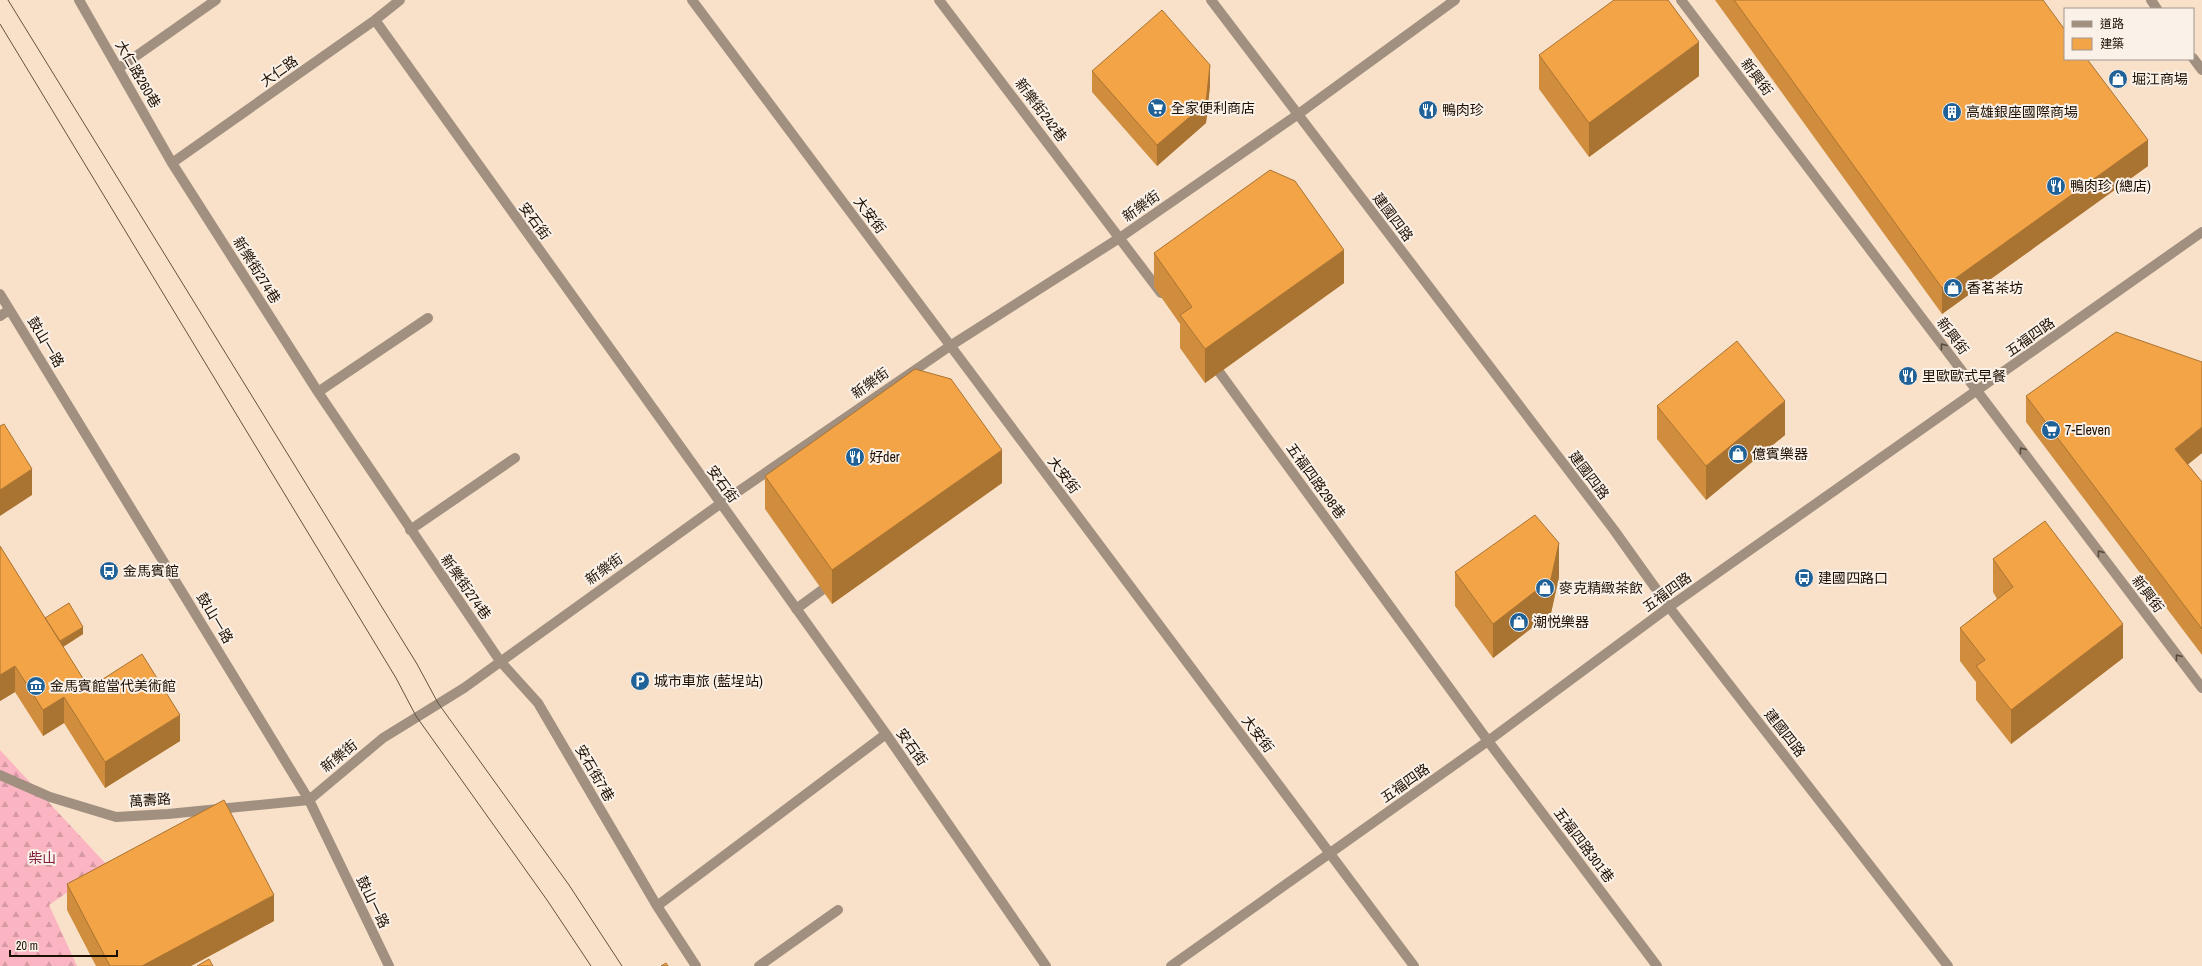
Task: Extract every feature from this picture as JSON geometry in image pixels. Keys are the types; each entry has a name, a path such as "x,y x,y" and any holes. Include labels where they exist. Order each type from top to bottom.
{"street":[{"name":"大仁路260巷","path":"79,0 172,163"},
{"path":"119,68 216,0"},
{"name":"大仁路","path":"172,163 375,20 400,0"},
{"name":"大安街","path":"692,0 1414,966"},
{"name":"新樂街242巷","path":"939,0 1121,237"},
{"name":"建國四路","path":"1211,0 1614,530 1669,607 1948,966"},
{"name":"新興街","path":"1681,0 2202,688"},
{"name":"新樂街","path":"309,800 383,738 464,688 720,504 950,346 1121,237 1297,115 1449,2"},
{"name":"安石街","path":"375,20 886,734 1046,966"},
{"path":"2194,59 2202,70"},
{"name":"新樂街274巷","path":"172,163 318,392 500,661"},
{"name":"五福四路","path":"1171,966 1488,741 1669,607 2202,232"},
{"path":"1121,237 1168,302"},
{"name":"鼓山一路","path":"0,294 309,800 389,966"},
{"path":"0,316 10,310"},
{"path":"318,392 428,318"},
{"name":"五福四路298巷","path":"1206,354 1488,741"},
{"path":"410,530 515,458"},
{"path":"796,609 822,590"},
{"name":"安石街7巷","path":"500,661 538,703 657,906 696,966"},
{"path":"657,906 886,734"},
{"name":"五福四路301巷","path":"1488,741 1657,966"},
{"name":"萬壽路","path":"0,775 50,797 116,817 168,814 309,800"},
{"path":"759,966 838,910"}],"green space":[{"name":"柴山","path":"0,750 107,865 49,905 77,966 0,966"}],"building":[{"path":"1614,0 1668,0 1699,42 1589,123 1539,55"},
{"name":"高雄銀座國際商場","path":"1734,0 2043,0 2064,29 2064,60 2088,60 2148,140 1942,288"},
{"name":"全家便利商店","path":"1162,10 1210,65 1206,103 1157,145 1092,71"},
{"path":"1270,170 1295,181 1344,250 1205,349 1180,315 1192,307 1154,253"},
{"path":"2116,332 2202,362 2202,427 2175,449 2202,482 2202,629 2026,396"},
{"path":"1737,341 1785,401 1706,466 1657,406"},
{"path":"915,369 951,379 1002,450 832,570 765,476"},
{"path":"4,424 32,469 0,490 0,426"},
{"path":"1535,515 1559,543 1551,579 1493,624 1455,572"},
{"path":"2045,521 2123,624 2011,710 1976,666 1985,660 1960,628 2013,587 1993,559"},
{"name":"金馬賓館當代美術館","path":"0,546 89,688 142,654 180,715 105,762 64,697 43,710 15,666 0,675"},
{"path":"69,603 83,627 60,641 45,618"},
{"path":"224,800 274,895 142,966 110,966 67,884"},
{"path":"209,959 213,966 197,966"},
{"path":"666,963 668,966 661,966"}],"tram line":[{"path":"8,0 417,664 438,703 569,885 622,966"},
{"path":"0,24 396,678 416,716 547,900 591,966"}],"place":[{"name":"堀江商場","path":"2118,79"},
{"name":"全家便利商店","path":"1157,108"},
{"name":"鴨肉珍","path":"1428,110"},
{"name":"高雄銀座國際商場","path":"1952,112"},
{"name":"鴨肉珍 (總店)","path":"2056,186"},
{"name":"香茗茶坊","path":"1953,288"},
{"name":"里歐歐式早餐","path":"1908,376"},
{"name":"7-Eleven","path":"2051,430"},
{"name":"億賓樂器","path":"1738,454"},
{"name":"好der","path":"855,457"},
{"name":"金馬賓館","path":"109,571"},
{"name":"建國四路口","path":"1804,578"},
{"name":"麥克精緻茶飲","path":"1545,588"},
{"name":"潮悦樂器","path":"1519,622"},
{"name":"城市車旅 (藍埕站)","path":"640,681"},
{"name":"金馬賓館當代美術館","path":"36,686"}]}
